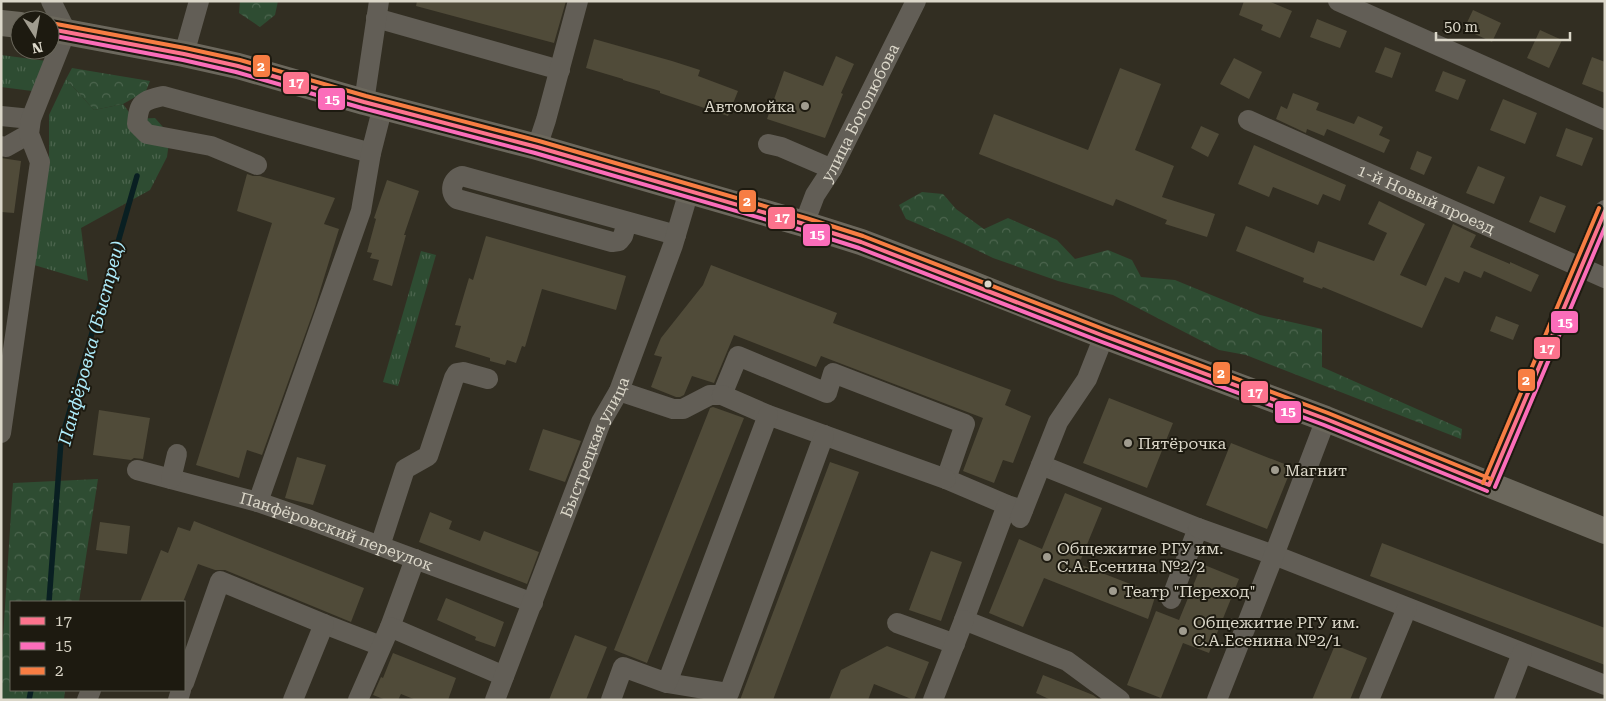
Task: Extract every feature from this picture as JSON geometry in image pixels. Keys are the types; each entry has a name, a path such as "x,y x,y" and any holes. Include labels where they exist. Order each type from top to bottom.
{"main road":[{"path":"60,30 238,66 537,147 861,242 1326,419 1605,531"}],"street":[{"path":"184,54 199,1"},
{"path":"537,147 578,1"},
{"name":"улица Боголюбова","path":"804,224 815,195 832,169 916,1"},
{"path":"1338,1 1605,120"},
{"path":"258,502 361,211 372,153 378,9 560,70"},
{"path":"1,433 40,162 30,127 49,60"},
{"path":"256,166 211,146 147,134 137,124 138,109 145,100 164,96 372,153"},
{"path":"1,116 30,127"},
{"name":"1-й Новый проезд","path":"1248,120 1605,278"},
{"path":"1,146 6,147 30,127"},
{"path":"768,144 781,147 832,169"},
{"path":"627,222 623,236 619,241 612,242 457,199 453,196 452,190 454,181 462,176 676,235"},
{"name":"Быстрецкая улица","path":"495,700 601,422 619,391 676,235 689,191"},
{"path":"1489,484 1605,210"},
{"path":"933,700 964,620 1016,511 1041,465 1058,422 1087,378 1104,336"},
{"path":"722,395 738,356 827,392 833,372 965,424 946,478"},
{"path":"380,546 405,469 428,456 456,373 463,372 488,379"},
{"path":"619,391 673,409 683,409 710,395 722,395 768,415 946,478 1016,511"},
{"path":"666,684 768,415"},
{"path":"1218,700 1326,419"},
{"path":"611,700 623,667 666,684 729,693 824,435"},
{"path":"171,479 177,454"},
{"path":"1041,465 1198,528 1274,555 1605,685"},
{"name":"Панфёровский переулок","path":"137,470 258,502 533,603"},
{"path":"1171,599 1198,528"},
{"path":"358,700 390,626 415,559"},
{"path":"185,680 220,581 381,646"},
{"path":"1369,700 1407,608"},
{"path":"964,620 1067,661 1120,700"},
{"path":"897,623 955,644"},
{"path":"294,700 324,624"},
{"path":"390,626 504,676"},
{"path":"1504,700 1522,653"}],"green space":[{"path":"240,1 278,1 275,15 260,27 239,13"},
{"path":"1,55 10,56 10,60 47,61 32,91 1,87"},
{"path":"72,68 150,81 146,91 123,104 94,110 66,79"},
{"path":"66,79 94,110 123,104 134,119 155,118 170,135 167,157 150,190 81,228 88,281 34,265 49,165 49,115"},
{"path":"922,192 943,194 956,209 984,229 1008,218 1057,240 1075,259 1108,250 1132,260 1141,277 1175,280 1260,315 1322,329 1322,367 1462,429 1461,439 1246,355 1219,350 1113,295 1058,281 993,258 906,219 899,205"},
{"path":"421,251 436,255 398,386 383,382"},
{"path":"98,479 79,601 10,601 10,691 65,691 64,700 1,700 1,668 13,483"}],"building":[{"path":"417,1 566,1 554,43 416,6"},
{"path":"1244,1 1268,1 1292,11 1280,38 1261,30 1263,25 1239,15"},
{"path":"1473,10 1501,23 1492,42 1464,29"},
{"path":"1317,19 1347,31 1340,48 1310,37"},
{"path":"1540,30 1562,40 1549,68 1527,58"},
{"path":"594,39 700,70 698,76 738,91 728,116 660,93 660,91 586,68"},
{"path":"1385,47 1401,53 1392,78 1375,72"},
{"name":"Автомойка","path":"836,56 854,64 841,93 843,94 825,138 767,119 784,71 823,86"},
{"path":"1592,57 1605,62 1605,93 1582,84"},
{"path":"1234,58 1262,72 1249,99 1220,84"},
{"path":"1120,68 1161,84 1135,150 1174,166 1162,197 1215,214 1207,237 1165,224 1167,220 1116,199 1113,206 979,154 994,114 1088,150"},
{"path":"1443,71 1466,80 1458,100 1435,91"},
{"path":"1293,93 1319,103 1316,110 1354,124 1358,116 1383,127 1379,135 1390,140 1384,153 1327,129 1324,136 1307,129 1306,133 1276,119 1281,106 1287,109"},
{"path":"1503,99 1537,113 1525,144 1490,130"},
{"path":"1201,126 1219,134 1208,157 1191,148"},
{"path":"1566,128 1593,138 1582,166 1556,156"},
{"path":"1254,145 1346,185 1340,201 1323,194 1318,205 1273,187 1269,197 1238,184"},
{"path":"1417,151 1432,157 1424,175 1410,169"},
{"path":"1,158 21,161 14,213 1,212"},
{"path":"1478,166 1505,177 1494,204 1466,193"},
{"path":"247,174 335,198 324,224 339,229 315,307 262,455 247,450 239,478 196,465 272,223 237,211"},
{"path":"387,180 419,191 404,235 406,235 392,286 373,280 379,260 370,258 372,253 367,252 376,219 374,218"},
{"path":"1540,196 1566,206 1555,233 1529,222"},
{"path":"1379,201 1425,224 1400,275 1426,286 1453,224 1476,235 1470,247 1539,275 1531,292 1484,271 1481,278 1464,271 1459,283 1445,277 1422,328 1323,287 1322,289 1303,282 1304,278 1236,251 1246,226 1314,253 1318,241 1374,261 1387,233 1368,224"},
{"path":"486,236 626,276 616,310 542,289 525,347 522,346 516,363 507,360 505,365 490,361 490,358 455,347 461,326 455,325 469,278 473,280"},
{"path":"711,265 837,313 833,323 1011,390 1005,405 1031,416 1013,463 1003,460 994,483 963,471 983,418 821,356 816,367 734,335 714,383 692,376 684,395 680,397 651,387 662,357 654,355 661,338 703,285"},
{"path":"1496,316 1519,325 1513,340 1490,331"},
{"name":"Пятёрочка","path":"1109,398 1173,423 1147,488 1083,463"},
{"path":"713,407 744,418 647,663 614,650 710,408"},
{"path":"99,410 150,418 143,459 134,458 131,460 93,455"},
{"path":"543,429 581,441 565,482 529,470"},
{"path":"1231,443 1292,467 1267,529 1206,505"},
{"path":"297,457 326,465 313,505 285,498"},
{"path":"830,462 859,472 773,700 740,700"},
{"name":"Общежитие РГУ им. С.А.Есенина №2/2","path":"1065,493 1102,508 1079,564 1156,594 1148,619 1044,578 1023,627 989,613 1019,539 1042,549"},
{"path":"430,512 452,521 449,529 480,541 484,531 539,552 527,584 419,542"},
{"path":"194,521 364,588 351,622 225,570 215,570 198,564 183,601 140,601 161,550 168,553 178,527 190,531"},
{"path":"100,522 130,526 127,554 96,550"},
{"path":"1382,543 1605,628 1605,665 1370,576"},
{"path":"931,551 962,562 941,621 909,610"},
{"name":"Общежитие РГУ им. С.А.Есенина №2/1","path":"1202,564 1239,579 1209,653 1183,643 1161,698 1127,685 1156,611 1179,620"},
{"path":"446,598 504,622 495,647 475,640 476,637 437,620"},
{"path":"575,635 607,647 586,700 549,700"},
{"path":"1335,645 1367,658 1350,700 1312,700"},
{"path":"887,646 929,662 914,700 874,684 868,700 829,700 841,670"},
{"path":"393,653 456,678 448,700 416,700 401,694 398,700 386,700 373,695 381,677 383,678"},
{"path":"1043,675 1093,695 1100,700 1051,700 1036,693"}],"waterway":[{"name":"Панфёровка (Быстрец)","path":"49,601 61,441 137,176"},
{"name":"Панфёровка (Быстрец)","path":"29,700 31,691"}],"transit line":[{"name":"2","path":"60,25 240,60 366,96 539,141 863,236 1328,413 1491,479"},
{"name":"17","path":"60,31 238,66 364,102 537,147 861,242 1326,419 1489,485"},
{"name":"15","path":"60,37 236,72 362,108 535,153 859,248 1324,425 1487,491"},
{"name":"2","path":"1483,483 1599,208"},
{"name":"17","path":"1489,485 1605,211"},
{"name":"15","path":"1495,487 1605,227"}],"place":[{"name":"Автомойка","path":"805,106"},
{"name":"Пятёрочка","path":"1128,443"},
{"name":"Магнит","path":"1275,470"},
{"name":"Общежитие РГУ им. С.А.Есенина №2/2","path":"1047,557"},
{"name":"Театр \"Переход\"","path":"1113,591"},
{"name":"Общежитие РГУ им. С.А.Есенина №2/1","path":"1183,631"}]}
